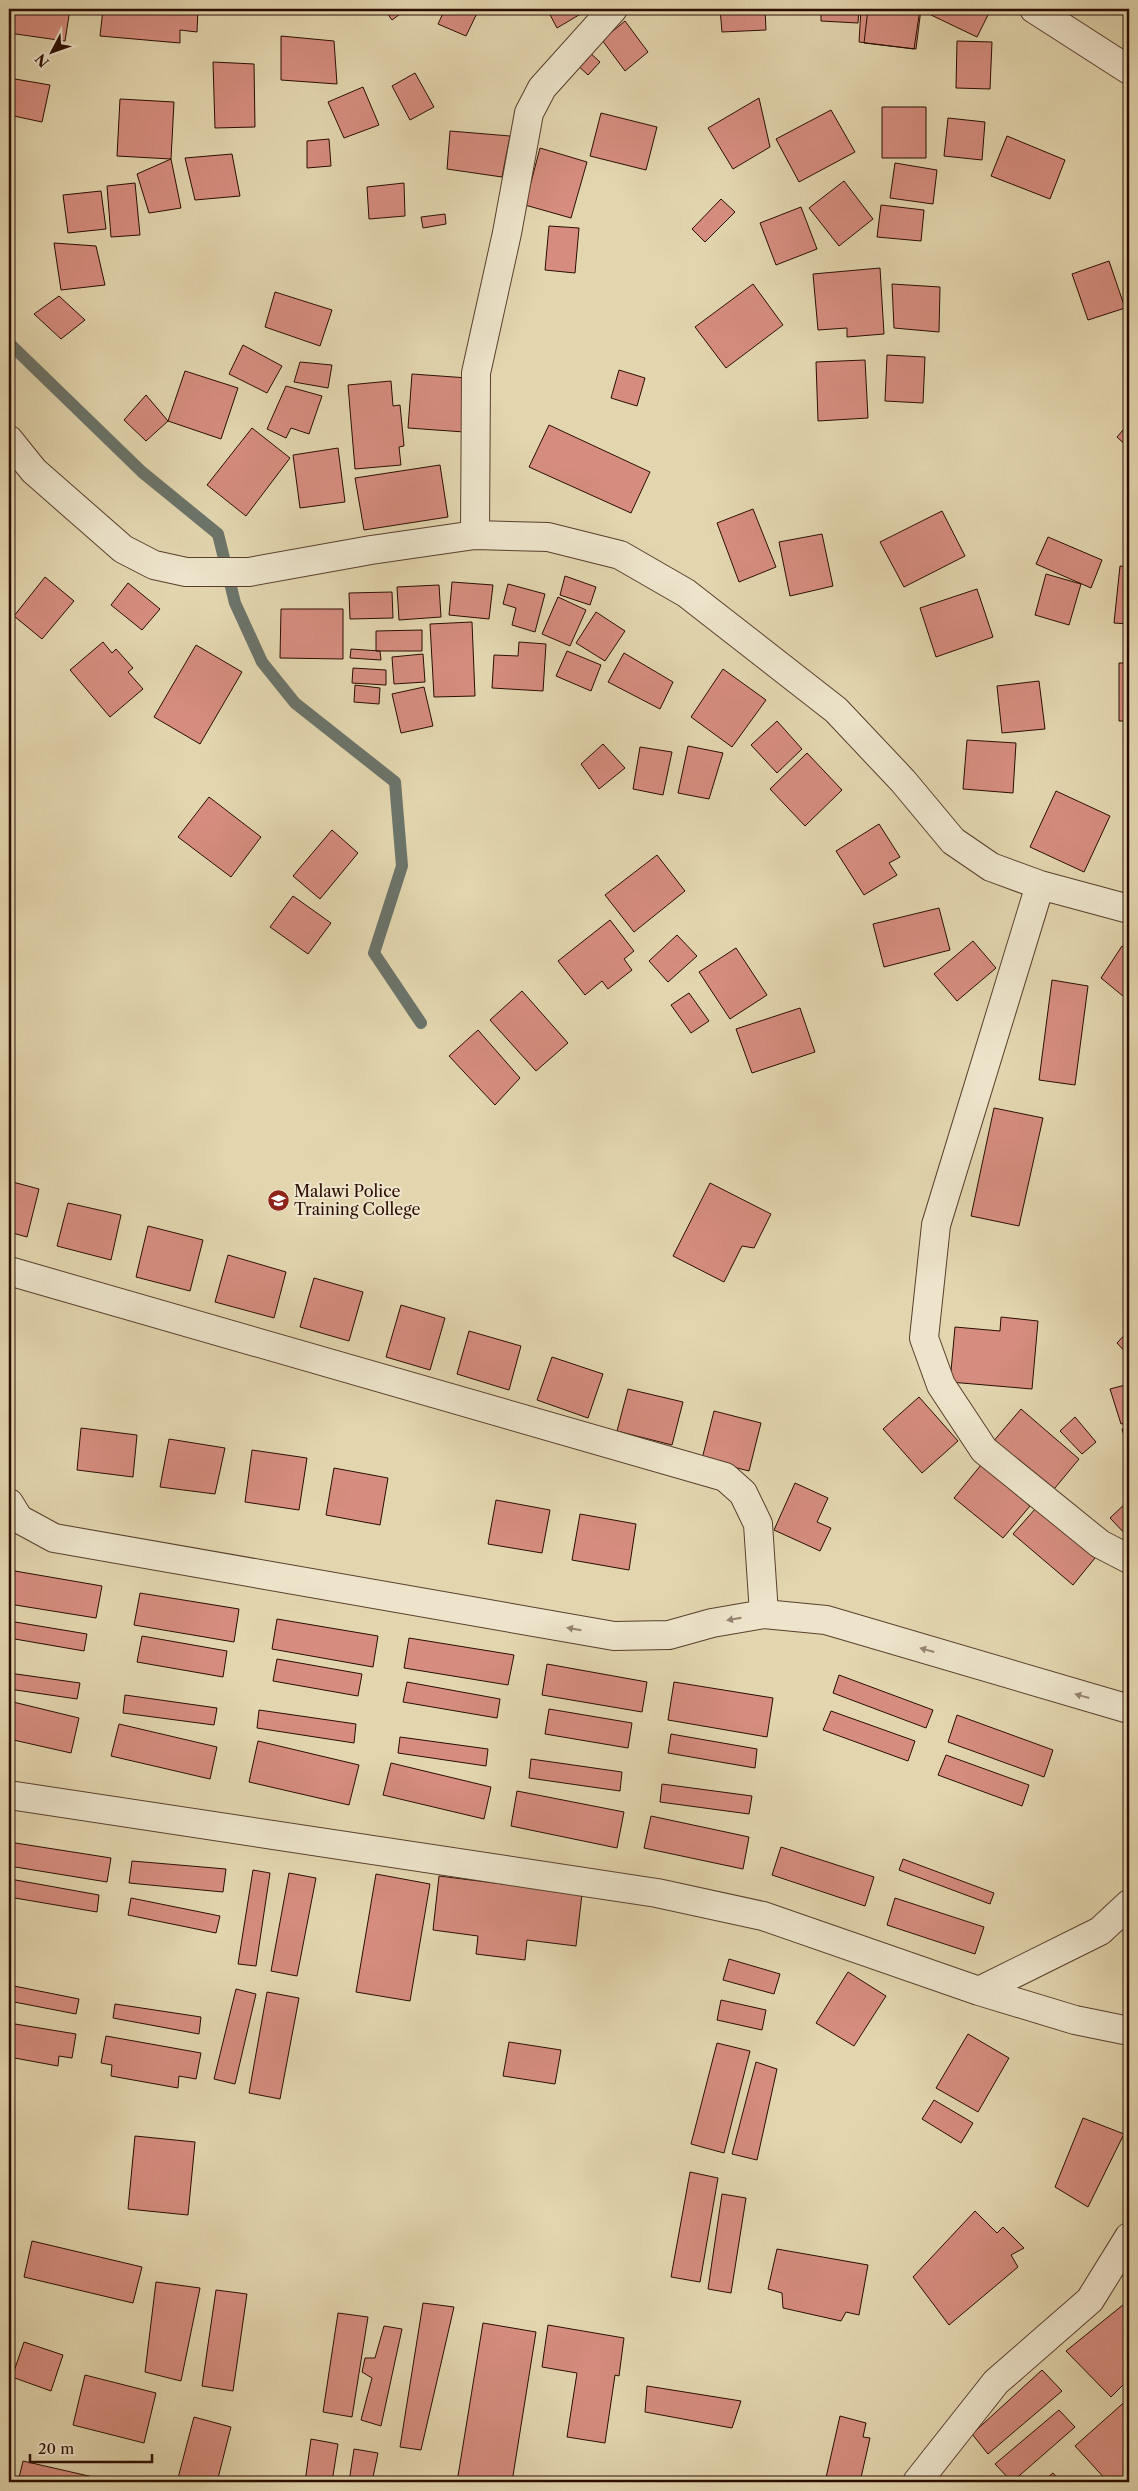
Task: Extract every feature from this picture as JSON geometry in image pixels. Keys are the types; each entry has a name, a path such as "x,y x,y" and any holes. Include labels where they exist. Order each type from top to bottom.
{"street":[{"path":"475,535 476,373 507,234 529,113 542,88 613,9"},
{"path":"1034,9 1129,70"},
{"path":"9,440 34,471 123,549 154,565 186,572 249,572 370,550 475,535 548,537 620,555 686,593 836,710 903,781 953,841 991,867 1040,884 1129,909"},
{"path":"1040,884 936,1225 924,1338 940,1385 984,1450 1100,1544 1129,1559"},
{"path":"9,1271 725,1477 743,1494 758,1524 764,1614"},
{"path":"9,1503 19,1519 54,1538 614,1636 669,1635 712,1623 764,1614 826,1620 1129,1709"},
{"path":"9,1795 657,1893 762,1916 979,1991 1075,2020 1129,2031"},
{"path":"979,1991 1100,1930 1129,1904"},
{"path":"917,2482 996,2382 1090,2300 1129,2237"}],"building":[{"path":"9,9 70,9 65,41 9,33"},
{"path":"103,9 198,9 197,32 180,30 180,43 100,36"},
{"path":"384,9 407,9 392,20"},
{"path":"445,9 479,9 466,36 438,24"},
{"path":"547,9 589,9 557,28"},
{"path":"720,9 765,9 766,30 722,32"},
{"path":"821,9 859,9 858,23 821,21"},
{"path":"861,9 920,9 914,49 859,42"},
{"path":"868,9 921,9 916,49 864,43"},
{"path":"934,9 991,9 977,37 931,15"},
{"path":"625,21 648,52 625,71 602,40"},
{"path":"281,36 334,41 337,84 281,80"},
{"path":"957,41 992,42 990,89 956,88"},
{"path":"586,49 600,62 588,75 574,62"},
{"path":"213,62 254,64 255,127 215,128"},
{"path":"415,73 434,107 410,120 392,86"},
{"path":"9,78 50,85 42,122 9,115"},
{"path":"363,87 379,125 344,138 328,102"},
{"path":"759,98 770,147 733,169 708,128"},
{"path":"120,99 174,102 171,159 117,156"},
{"path":"882,107 926,107 926,158 882,158"},
{"path":"831,110 855,152 799,182 776,139"},
{"path":"601,113 657,127 646,170 590,156"},
{"path":"948,118 985,122 982,160 944,156"},
{"path":"450,131 510,136 502,177 447,169"},
{"path":"1007,136 1065,160 1050,199 991,176"},
{"path":"329,139 331,166 307,168 307,141"},
{"path":"540,148 587,162 571,218 525,205"},
{"path":"232,154 240,196 195,200 185,158"},
{"path":"171,159 181,208 149,213 137,174"},
{"path":"895,163 937,170 933,204 890,198"},
{"path":"844,181 873,219 839,246 809,208"},
{"path":"135,183 140,235 111,237 107,186"},
{"path":"404,183 405,216 369,219 367,187"},
{"path":"101,191 106,229 68,233 63,195"},
{"path":"721,199 735,212 705,242 692,229"},
{"path":"881,205 924,210 921,241 877,237"},
{"path":"801,207 817,249 776,265 760,223"},
{"path":"445,214 446,224 423,228 421,217"},
{"path":"549,226 579,228 575,273 545,270"},
{"path":"54,243 96,246 105,285 61,290"},
{"path":"1109,261 1125,308 1088,320 1072,274"},
{"path":"880,268 884,334 847,337 847,328 818,330 813,274"},
{"path":"753,284 783,325 726,368 695,327"},
{"path":"892,284 940,287 939,332 894,328"},
{"path":"275,292 332,310 320,346 265,327"},
{"path":"59,296 85,320 61,339 34,314"},
{"path":"243,345 282,366 267,393 229,374"},
{"path":"887,355 925,357 923,403 885,401"},
{"path":"865,360 868,418 818,421 816,362"},
{"path":"300,362 332,365 328,388 294,382"},
{"path":"619,370 645,378 637,406 611,398"},
{"path":"185,371 238,388 221,439 168,421"},
{"path":"412,374 468,378 464,432 408,428"},
{"path":"391,381 393,406 400,405 404,446 399,447 401,465 355,469 348,385"},
{"path":"286,386 322,396 309,434 291,428 286,438 267,429"},
{"path":"146,395 168,421 146,441 124,420"},
{"path":"1129,423 1129,448 1117,437"},
{"path":"549,425 650,472 631,513 529,467"},
{"path":"252,428 290,458 246,516 207,485"},
{"path":"338,448 345,502 300,508 293,455"},
{"path":"440,465 448,517 364,530 355,478"},
{"path":"753,509 776,567 739,582 717,523"},
{"path":"942,511 965,556 904,587 880,542"},
{"path":"9,523 15,533 9,538"},
{"path":"1129,532 1129,546 1123,542"},
{"path":"822,534 833,586 790,596 779,542"},
{"path":"1048,537 1102,560 1091,588 1036,564"},
{"path":"1120,566 1129,567 1129,624 1114,623"},
{"path":"1046,574 1081,584 1069,625 1035,615"},
{"path":"565,576 596,587 590,605 560,595"},
{"path":"45,577 74,601 42,639 14,616"},
{"path":"452,582 493,585 489,619 449,615"},
{"path":"128,583 160,609 142,630 111,605"},
{"path":"508,584 545,594 535,632 512,625 516,608 503,604"},
{"path":"439,585 441,617 399,620 397,587"},
{"path":"977,589 993,637 936,657 920,608"},
{"path":"392,592 393,618 350,619 349,593"},
{"path":"558,597 586,610 570,646 542,634"},
{"path":"281,609 343,609 343,659 280,658"},
{"path":"596,612 625,631 605,661 576,643"},
{"path":"472,622 475,696 434,697 430,624"},
{"path":"422,630 422,651 376,651 376,631"},
{"path":"103,642 112,653 116,649 133,668 128,672 143,689 110,717 70,670"},
{"path":"519,642 546,644 543,691 492,688 494,655 518,656"},
{"path":"196,645 242,672 200,744 154,717"},
{"path":"351,649 380,651 381,660 350,658"},
{"path":"567,651 601,665 591,691 556,676"},
{"path":"624,653 673,682 660,709 608,682"},
{"path":"423,654 425,682 394,684 392,657"},
{"path":"1119,663 1129,663 1129,721 1119,721"},
{"path":"353,668 386,670 386,685 352,683"},
{"path":"723,669 766,700 732,747 691,717"},
{"path":"1039,681 1045,729 1002,733 997,686"},
{"path":"355,685 380,688 379,704 354,702"},
{"path":"424,687 433,726 401,733 392,694"},
{"path":"777,721 802,749 777,773 751,745"},
{"path":"967,740 1016,743 1013,793 963,789"},
{"path":"603,744 625,768 599,789 581,764"},
{"path":"688,746 723,753 709,799 678,793"},
{"path":"640,747 672,752 663,795 633,789"},
{"path":"807,753 842,790 805,826 770,789"},
{"path":"1056,791 1110,816 1084,872 1030,847"},
{"path":"209,797 261,837 231,877 178,837"},
{"path":"879,824 900,857 889,863 897,875 864,895 836,851"},
{"path":"332,830 358,853 320,899 293,876"},
{"path":"657,855 685,891 634,932 605,895"},
{"path":"293,896 331,923 308,954 270,927"},
{"path":"939,908 950,950 884,967 873,924"},
{"path":"610,920 634,951 624,959 632,970 608,989 602,981 585,995 558,961"},
{"path":"677,935 697,956 668,982 649,961"},
{"path":"973,941 996,968 957,1001 934,974"},
{"path":"1122,946 1129,951 1129,1001 1101,978"},
{"path":"736,948 767,995 730,1019 699,972"},
{"path":"1052,980 1088,986 1075,1085 1039,1080"},
{"path":"522,991 568,1043 536,1071 490,1020"},
{"path":"689,993 709,1021 691,1033 671,1005"},
{"path":"800,1008 815,1052 752,1073 736,1029"},
{"path":"478,1030 520,1078 495,1105 449,1056"},
{"path":"994,1108 1043,1118 1019,1226 971,1216"},
{"path":"9,1181 39,1189 27,1237 9,1232"},
{"path":"710,1183 771,1214 754,1248 742,1246 724,1282 673,1256"},
{"path":"68,1203 121,1215 111,1260 57,1246"},
{"path":"148,1226 203,1240 190,1291 136,1277"},
{"path":"228,1255 286,1272 274,1318 215,1302"},
{"path":"314,1278 363,1292 349,1341 300,1327"},
{"path":"401,1305 445,1318 430,1370 386,1357"},
{"path":"1001,1317 1038,1321 1032,1389 950,1382 955,1327 1000,1331"},
{"path":"1129,1330 1129,1356 1117,1343"},
{"path":"469,1331 521,1346 509,1390 457,1374"},
{"path":"552,1357 603,1374 588,1418 537,1400"},
{"path":"1129,1384 1129,1422 1121,1424 1110,1389"},
{"path":"628,1389 683,1402 672,1445 617,1431"},
{"path":"919,1397 958,1441 922,1473 883,1429"},
{"path":"1021,1409 1079,1459 1050,1494 992,1443"},
{"path":"714,1411 761,1423 749,1471 702,1459"},
{"path":"1075,1417 1096,1442 1082,1454 1060,1431"},
{"path":"1129,1427 1129,1453 1122,1429"},
{"path":"81,1428 137,1435 133,1477 77,1470"},
{"path":"169,1439 225,1448 215,1494 160,1487"},
{"path":"252,1450 307,1458 299,1510 245,1502"},
{"path":"981,1465 1030,1506 1003,1538 954,1498"},
{"path":"334,1468 388,1478 380,1525 326,1515"},
{"path":"795,1483 828,1498 817,1522 831,1528 820,1551 774,1530"},
{"path":"496,1500 550,1510 542,1553 488,1544"},
{"path":"1129,1502 1129,1538 1110,1518"},
{"path":"1036,1508 1095,1558 1073,1585 1013,1534"},
{"path":"580,1514 636,1524 629,1570 572,1560"},
{"path":"9,1570 102,1586 96,1618 9,1604"},
{"path":"140,1593 239,1609 234,1642 134,1625"},
{"path":"277,1619 378,1636 373,1667 272,1649"},
{"path":"9,1621 87,1634 84,1651 9,1638"},
{"path":"142,1636 227,1651 223,1677 137,1662"},
{"path":"409,1638 514,1655 508,1685 404,1668"},
{"path":"277,1659 362,1674 358,1696 273,1681"},
{"path":"547,1664 647,1682 642,1712 542,1695"},
{"path":"9,1673 80,1683 77,1699 9,1689"},
{"path":"839,1675 933,1710 926,1728 833,1693"},
{"path":"407,1682 500,1699 497,1718 403,1702"},
{"path":"674,1682 773,1698 767,1737 668,1720"},
{"path":"125,1695 217,1708 214,1725 123,1713"},
{"path":"9,1701 79,1718 71,1753 9,1739"},
{"path":"549,1709 632,1723 628,1748 545,1734"},
{"path":"259,1710 356,1724 354,1743 257,1728"},
{"path":"831,1711 915,1741 908,1761 823,1730"},
{"path":"957,1715 1053,1750 1044,1777 948,1742"},
{"path":"119,1724 217,1747 210,1779 111,1756"},
{"path":"671,1734 757,1749 755,1768 668,1753"},
{"path":"400,1737 488,1749 486,1766 398,1753"},
{"path":"258,1741 359,1765 349,1805 249,1782"},
{"path":"946,1755 1029,1785 1022,1806 938,1775"},
{"path":"531,1759 622,1772 620,1791 529,1778"},
{"path":"391,1763 491,1787 484,1819 383,1795"},
{"path":"662,1784 752,1796 749,1814 660,1802"},
{"path":"517,1791 624,1812 617,1848 511,1826"},
{"path":"651,1816 749,1837 743,1869 644,1848"},
{"path":"9,1842 111,1858 107,1882 9,1866"},
{"path":"781,1847 874,1877 865,1906 772,1875"},
{"path":"903,1859 994,1893 990,1904 899,1870"},
{"path":"132,1861 226,1869 223,1892 129,1883"},
{"path":"253,1870 270,1873 256,1966 238,1964"},
{"path":"289,1873 316,1878 297,1976 271,1971"},
{"path":"376,1874 430,1884 410,2001 356,1992"},
{"path":"439,1876 582,1894 576,1946 527,1940 525,1960 476,1954 478,1936 433,1930"},
{"path":"10,1879 99,1895 97,1912 9,1897"},
{"path":"131,1898 220,1916 216,1933 128,1915"},
{"path":"895,1898 984,1927 975,1954 887,1925"},
{"path":"729,1959 780,1974 774,1994 723,1980"},
{"path":"848,1972 886,1996 854,2046 816,2023"},
{"path":"9,1985 79,1999 76,2014 9,2001"},
{"path":"236,1989 256,1994 235,2084 214,2079"},
{"path":"267,1992 299,1998 280,2099 249,2093"},
{"path":"721,2000 766,2010 762,2030 717,2020"},
{"path":"115,2004 201,2017 199,2034 113,2018"},
{"path":"9,2023 76,2034 72,2058 59,2056 58,2066 9,2057"},
{"path":"968,2034 1009,2058 978,2112 936,2088"},
{"path":"106,2036 201,2053 196,2079 179,2076 178,2088 111,2076 112,2065 101,2063"},
{"path":"509,2042 561,2050 555,2084 503,2076"},
{"path":"717,2043 750,2051 724,2153 691,2144"},
{"path":"756,2062 777,2069 757,2160 732,2154"},
{"path":"934,2100 973,2123 961,2143 922,2119"},
{"path":"1083,2118 1124,2134 1088,2207 1055,2187"},
{"path":"135,2136 195,2142 188,2215 128,2209"},
{"path":"690,2172 718,2178 700,2282 671,2277"},
{"path":"722,2194 746,2198 731,2293 708,2289"},
{"path":"975,2211 997,2233 1003,2227 1024,2248 1011,2255 1018,2267 949,2325 913,2277"},
{"path":"32,2241 142,2267 133,2303 24,2277"},
{"path":"777,2249 868,2265 859,2315 846,2312 841,2321 783,2308 782,2293 768,2289"},
{"path":"9,2250 14,2251 9,2276"},
{"path":"156,2282 200,2288 181,2381 145,2372"},
{"path":"216,2290 247,2294 233,2391 202,2386"},
{"path":"1129,2300 1129,2379 1111,2397 1066,2351"},
{"path":"423,2303 454,2307 421,2450 400,2447"},
{"path":"338,2313 368,2317 352,2417 323,2412"},
{"path":"483,2323 536,2332 512,2482 457,2482"},
{"path":"548,2325 624,2338 619,2376 615,2375 605,2443 567,2437 577,2373 542,2367"},
{"path":"384,2326 402,2329 381,2426 361,2420 372,2378 362,2372 365,2358 375,2358"},
{"path":"24,2342 63,2355 51,2391 12,2377"},
{"path":"1042,2370 1062,2391 988,2454 972,2434"},
{"path":"85,2375 156,2393 144,2443 73,2425"},
{"path":"647,2386 741,2401 732,2428 645,2412"},
{"path":"1129,2398 1129,2482 1108,2482 1075,2446"},
{"path":"1059,2410 1075,2427 1012,2482 995,2464"},
{"path":"840,2416 866,2423 863,2437 870,2438 860,2482 825,2482"},
{"path":"194,2417 231,2427 217,2482 177,2482"},
{"path":"311,2439 338,2444 332,2482 305,2482"},
{"path":"354,2449 378,2453 372,2482 349,2482"},
{"path":"23,2461 115,2482 18,2482"},
{"path":"1053,2473 1061,2482 1042,2482"}],"waterway":[{"path":"9,343 142,472 218,534 235,603 262,662 295,703 395,782 402,866 374,953 421,1023"}],"place":[{"name":"Malawi Police Training College","path":"278,1200"}]}
